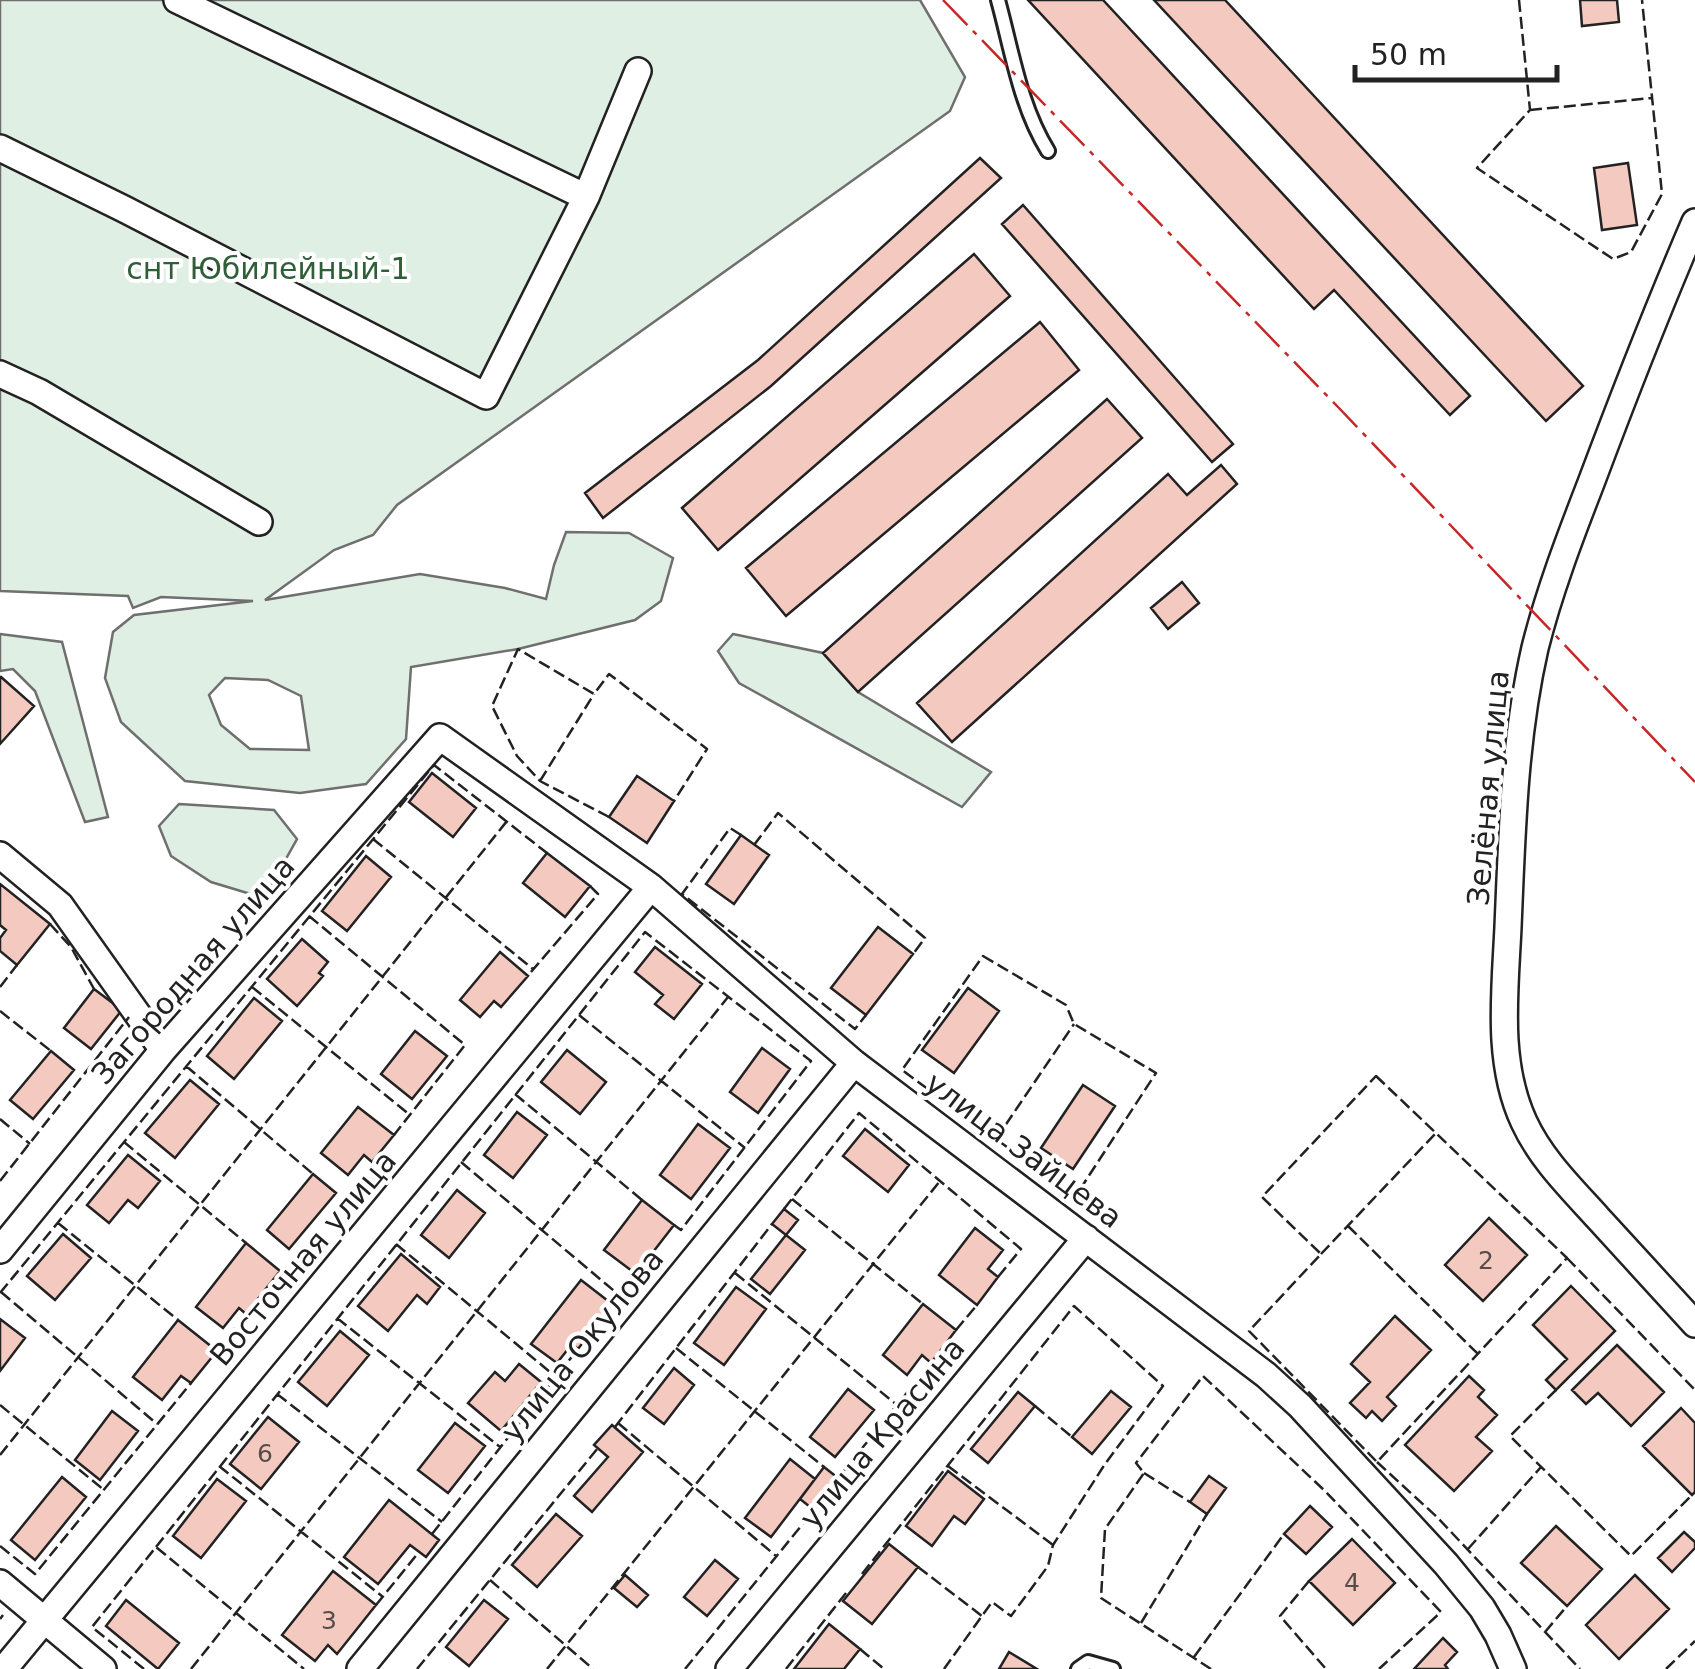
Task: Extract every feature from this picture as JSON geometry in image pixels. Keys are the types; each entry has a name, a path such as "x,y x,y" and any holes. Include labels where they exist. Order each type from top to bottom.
{"street":[{"path":"177,0 586,197"},
{"path":"0,148 486,396 586,197 638,70"},
{"name":"Зелёная улица","path":"1695,222 1611,428 1549,598 1535,650 1513,805 1504,1010 1512,1090 1542,1153 1695,1324"},
{"path":"0,374 39,392 259,522"},
{"name":"улица Зайцева","path":"440,737 651,887 854,1063 1266,1375 1300,1406 1455,1574 1498,1635 1506,1666"},
{"name":"Загородная улица","path":"0,1250 163,1050 440,737"},
{"path":"0,855 60,905 163,1050"},
{"name":"Восточная улица","path":"4,1669 651,887"},
{"name":"улица Окулова","path":"360,1669 854,1063"},
{"name":"улица Красина","path":"728,1669 1086,1238"},
{"path":"0,1583 103,1669"}],"lane":[{"path":"998,0 1024,101 1048,152"},
{"path":"1078,1669 1088,1662 1113,1669"}],"green space":[{"name":"снт Юбилейный-1","path":"0,0 920,0 965,77 950,111 397,505 373,535 334,550 265,600 420,574 546,599 566,532 629,533 673,558 661,601 635,620 518,649 411,667 406,739 366,784 300,793 185,781 121,722 105,678 113,632 134,615 253,601 161,597 133,608 128,596 0,591","holes":["225,678 268,680 301,696 309,750 250,749 221,725 209,695"]},
{"path":"0,634 62,642 108,817 85,822 35,691 13,669 0,671"},
{"path":"733,634 823,653 858,692 991,772 962,807 739,683 718,651"},
{"path":"179,804 274,810 297,839 264,898 211,882 171,856 159,826"}],"building":[{"path":"1028,0 1103,0 1470,396 1450,415 1334,290 1314,309"},
{"path":"1154,0 1225,0 1583,386 1546,421"},
{"path":"1580,0 1617,0 1619,22 1582,26"},
{"path":"980,158 1001,178 771,386 603,518 585,493 758,360"},
{"path":"1628,163 1637,225 1602,230 1594,168"},
{"path":"1023,205 1233,444 1212,462 1002,224"},
{"path":"974,254 1010,296 718,550 682,508"},
{"path":"1040,322 1079,370 786,616 746,568"},
{"path":"1107,399 1142,438 858,692 823,653"},
{"path":"1221,465 1237,484 952,742 917,703 1168,474 1187,495"},
{"path":"1182,582 1199,603 1168,629 1151,608"},
{"path":"0,678 34,706 0,744"},
{"path":"432,773 476,808 453,837 409,802"},
{"path":"637,776 674,801 647,843 609,817"},
{"path":"741,835 769,855 734,904 706,884"},
{"path":"547,853 590,886 565,917 523,883"},
{"path":"366,856 391,877 347,931 322,911"},
{"path":"0,884 50,924 17,965 0,951 0,938 6,930 0,925"},
{"path":"878,927 913,954 866,1015 831,988"},
{"path":"302,939 328,962 319,973 323,976 297,1006 267,979"},
{"path":"655,947 702,984 674,1019 655,1004 663,995 635,972"},
{"path":"500,952 528,976 501,1007 494,1001 480,1017 460,1000"},
{"path":"968,988 999,1011 954,1073 922,1050"},
{"path":"94,989 122,1010 91,1049 64,1028"},
{"path":"254,998 282,1021 234,1079 207,1056"},
{"path":"415,1031 447,1056 412,1099 381,1074"},
{"path":"762,1048 790,1069 758,1113 730,1092"},
{"path":"567,1050 606,1082 580,1114 541,1082"},
{"path":"51,1051 74,1070 33,1119 10,1100"},
{"path":"190,1080 219,1104 175,1158 145,1133"},
{"path":"1083,1085 1115,1106 1073,1169 1041,1148"},
{"path":"358,1107 394,1135 372,1162 364,1155 348,1175 321,1153"},
{"path":"517,1112 547,1135 513,1178 484,1155"},
{"path":"698,1124 730,1148 691,1199 660,1175"},
{"path":"865,1129 909,1165 888,1192 843,1156"},
{"path":"128,1155 160,1181 138,1208 128,1200 109,1223 87,1205"},
{"path":"313,1174 336,1193 289,1249 267,1230"},
{"path":"457,1190 485,1213 449,1258 421,1235"},
{"path":"642,1200 674,1225 636,1274 604,1250"},
{"path":"784,1209 798,1220 786,1235 772,1224"},
{"path":"1489,1218 1527,1255 1483,1301 1445,1265"},
{"path":"975,1228 1003,1250 988,1269 998,1277 977,1305 939,1275"},
{"path":"63,1234 91,1258 55,1300 27,1276"},
{"path":"786,1235 805,1250 770,1294 751,1279"},
{"path":"246,1243 280,1271 246,1314 239,1308 223,1328 196,1307"},
{"path":"401,1254 440,1287 427,1304 417,1295 388,1331 358,1306"},
{"path":"581,1280 612,1304 578,1349 572,1344 557,1363 531,1344"},
{"path":"1571,1286 1615,1331 1556,1390 1546,1380 1567,1359 1533,1325"},
{"path":"736,1287 766,1309 724,1365 694,1343"},
{"path":"923,1304 956,1330 931,1363 922,1355 907,1375 883,1355"},
{"path":"1395,1316 1431,1350 1387,1397 1396,1406 1382,1421 1372,1411 1366,1418 1350,1403 1370,1382 1351,1364"},
{"path":"0,1319 25,1338 0,1371"},
{"path":"178,1320 217,1351 191,1383 181,1376 162,1400 133,1377"},
{"path":"340,1331 369,1355 327,1406 298,1382"},
{"path":"1617,1345 1664,1392 1631,1426 1598,1393 1586,1404 1572,1390"},
{"path":"519,1364 541,1382 501,1431 468,1403 495,1372 505,1381"},
{"path":"674,1368 694,1385 664,1424 643,1408"},
{"path":"1469,1376 1484,1390 1478,1397 1497,1415 1476,1437 1492,1451 1454,1491 1405,1445"},
{"path":"848,1389 874,1410 835,1457 810,1437"},
{"path":"1111,1391 1131,1407 1092,1454 1072,1437"},
{"path":"1018,1392 1035,1406 988,1463 971,1449"},
{"path":"1681,1408 1695,1423 1692,1495 1643,1446"},
{"path":"112,1411 138,1431 100,1480 75,1460"},
{"path":"268,1417 299,1442 261,1489 230,1464"},
{"path":"455,1423 485,1446 448,1493 418,1470"},
{"path":"612,1425 643,1452 592,1512 574,1496 608,1457 594,1445"},
{"path":"790,1459 815,1479 771,1537 745,1518"},
{"path":"824,1467 838,1478 814,1510 800,1499"},
{"path":"948,1471 984,1499 965,1524 954,1516 932,1546 906,1526"},
{"path":"1209,1476 1226,1488 1207,1514 1190,1502"},
{"path":"62,1477 86,1497 35,1560 11,1540"},
{"path":"217,1479 246,1501 201,1558 173,1536"},
{"path":"389,1500 439,1540 426,1557 410,1545 378,1584 344,1557"},
{"path":"1310,1506 1332,1527 1306,1554 1284,1534"},
{"path":"556,1514 582,1536 537,1587 512,1565"},
{"path":"1556,1526 1602,1569 1567,1606 1521,1563"},
{"path":"1684,1532 1695,1542 1695,1548 1672,1572 1658,1558"},
{"path":"1352,1539 1395,1583 1353,1625 1309,1581"},
{"path":"889,1544 918,1567 872,1624 843,1601"},
{"path":"715,1560 738,1579 707,1616 684,1597"},
{"path":"333,1571 376,1605 337,1654 328,1645 315,1661 282,1635"},
{"path":"625,1575 648,1595 637,1607 614,1588"},
{"path":"1635,1575 1669,1609 1619,1659 1586,1625"},
{"path":"126,1600 179,1643 158,1669 106,1626"},
{"path":"484,1600 508,1619 469,1666 446,1647"},
{"path":"829,1624 860,1649 844,1669 794,1669"},
{"path":"1443,1638 1457,1652 1445,1665 1448,1669 1414,1669"},
{"path":"1009,1652 1037,1669 999,1669"}],"fence":[{"path":"1519,0 1530,110 1477,168 1613,259 1631,252 1662,194 1642,0"},
{"path":"1530,110 1652,98"},
{"path":"609,817 540,781 517,756 492,706 518,649 594,694 609,674 707,749 674,801"},
{"path":"540,781 594,694"},
{"path":"0,1293 434,765 547,853"},
{"path":"754,845 778,813 925,938 913,954"},
{"path":"0,1455 507,821"},
{"path":"741,835 730,828 682,894 855,1029 866,1015"},
{"path":"373,839 533,969"},
{"path":"531,972 598,894 590,886"},
{"path":"309,916 465,1045 394,1135"},
{"path":"50,924 71,947 94,989"},
{"path":"156,1547 645,932 811,1061 681,1230 674,1225"},
{"path":"983,956 1066,1005 1074,1024 1156,1073 1075,1197 902,1070 983,956"},
{"path":"0,987 17,965"},
{"path":"252,987 410,1115"},
{"path":"191,1669 728,997"},
{"path":"0,1011 51,1051"},
{"path":"579,1015 745,1148"},
{"path":"0,1181 129,1017"},
{"path":"996,1139 1074,1024"},
{"path":"186,1066 313,1174"},
{"path":"1376,1076 1567,1258 1377,1462 1249,1331 1321,1254 1262,1197 1376,1076"},
{"path":"515,1094 642,1200"},
{"path":"784,1209 859,1113 1021,1249 998,1277"},
{"path":"0,1119 30,1144"},
{"path":"1321,1254 1436,1133"},
{"path":"124,1142 246,1243"},
{"path":"461,1162 619,1295"},
{"path":"547,1669 940,1181"},
{"path":"792,1199 923,1304"},
{"path":"58,1223 178,1320"},
{"path":"615,1427 772,1224"},
{"path":"1348,1226 1478,1354"},
{"path":"396,1244 556,1377"},
{"path":"1567,1258 1695,1390"},
{"path":"735,1273 897,1405"},
{"path":"612,1304 636,1274"},
{"path":"1,1292 157,1424"},
{"path":"956,1330 977,1305"},
{"path":"862,1574 1074,1306 1163,1386 1105,1464 1053,1545 1048,1566 1011,1616 992,1602 944,1669"},
{"path":"217,1351 246,1314"},
{"path":"337,1318 500,1447"},
{"path":"676,1348 824,1467"},
{"path":"432,1534 578,1349"},
{"path":"838,1478 931,1363"},
{"path":"1211,1669 1101,1598 1105,1529 1144,1473 1136,1463 1203,1376 1325,1491 1441,1612 1379,1669"},
{"path":"0,1546 35,1574 191,1383"},
{"path":"1556,1390 1510,1436 1631,1556 1692,1495"},
{"path":"277,1394 442,1522"},
{"path":"0,1405 104,1490"},
{"path":"1035,1406 1072,1437"},
{"path":"618,1423 776,1556"},
{"path":"417,1669 598,1448"},
{"path":"1377,1462 1437,1517 1580,1669"},
{"path":"219,1466 383,1597"},
{"path":"948,1466 1053,1545"},
{"path":"1468,1549 1541,1467"},
{"path":"1144,1473 1190,1502"},
{"path":"685,1669 814,1510"},
{"path":"1141,1623 1207,1514"},
{"path":"1194,1657 1284,1534"},
{"path":"144,1669 92,1627 156,1547 304,1669"},
{"path":"376,1605 419,1552"},
{"path":"918,1567 982,1616"},
{"path":"490,1580 593,1669"},
{"path":"1309,1581 1280,1616 1326,1669"},
{"path":"786,1669 846,1593"},
{"path":"1545,1632 1567,1606"},
{"path":"0,1619 3,1615"},
{"path":"1666,1669 1695,1641"},
{"path":"860,1649 884,1669"}],"power":[{"path":"943,0 1695,782"}]}
